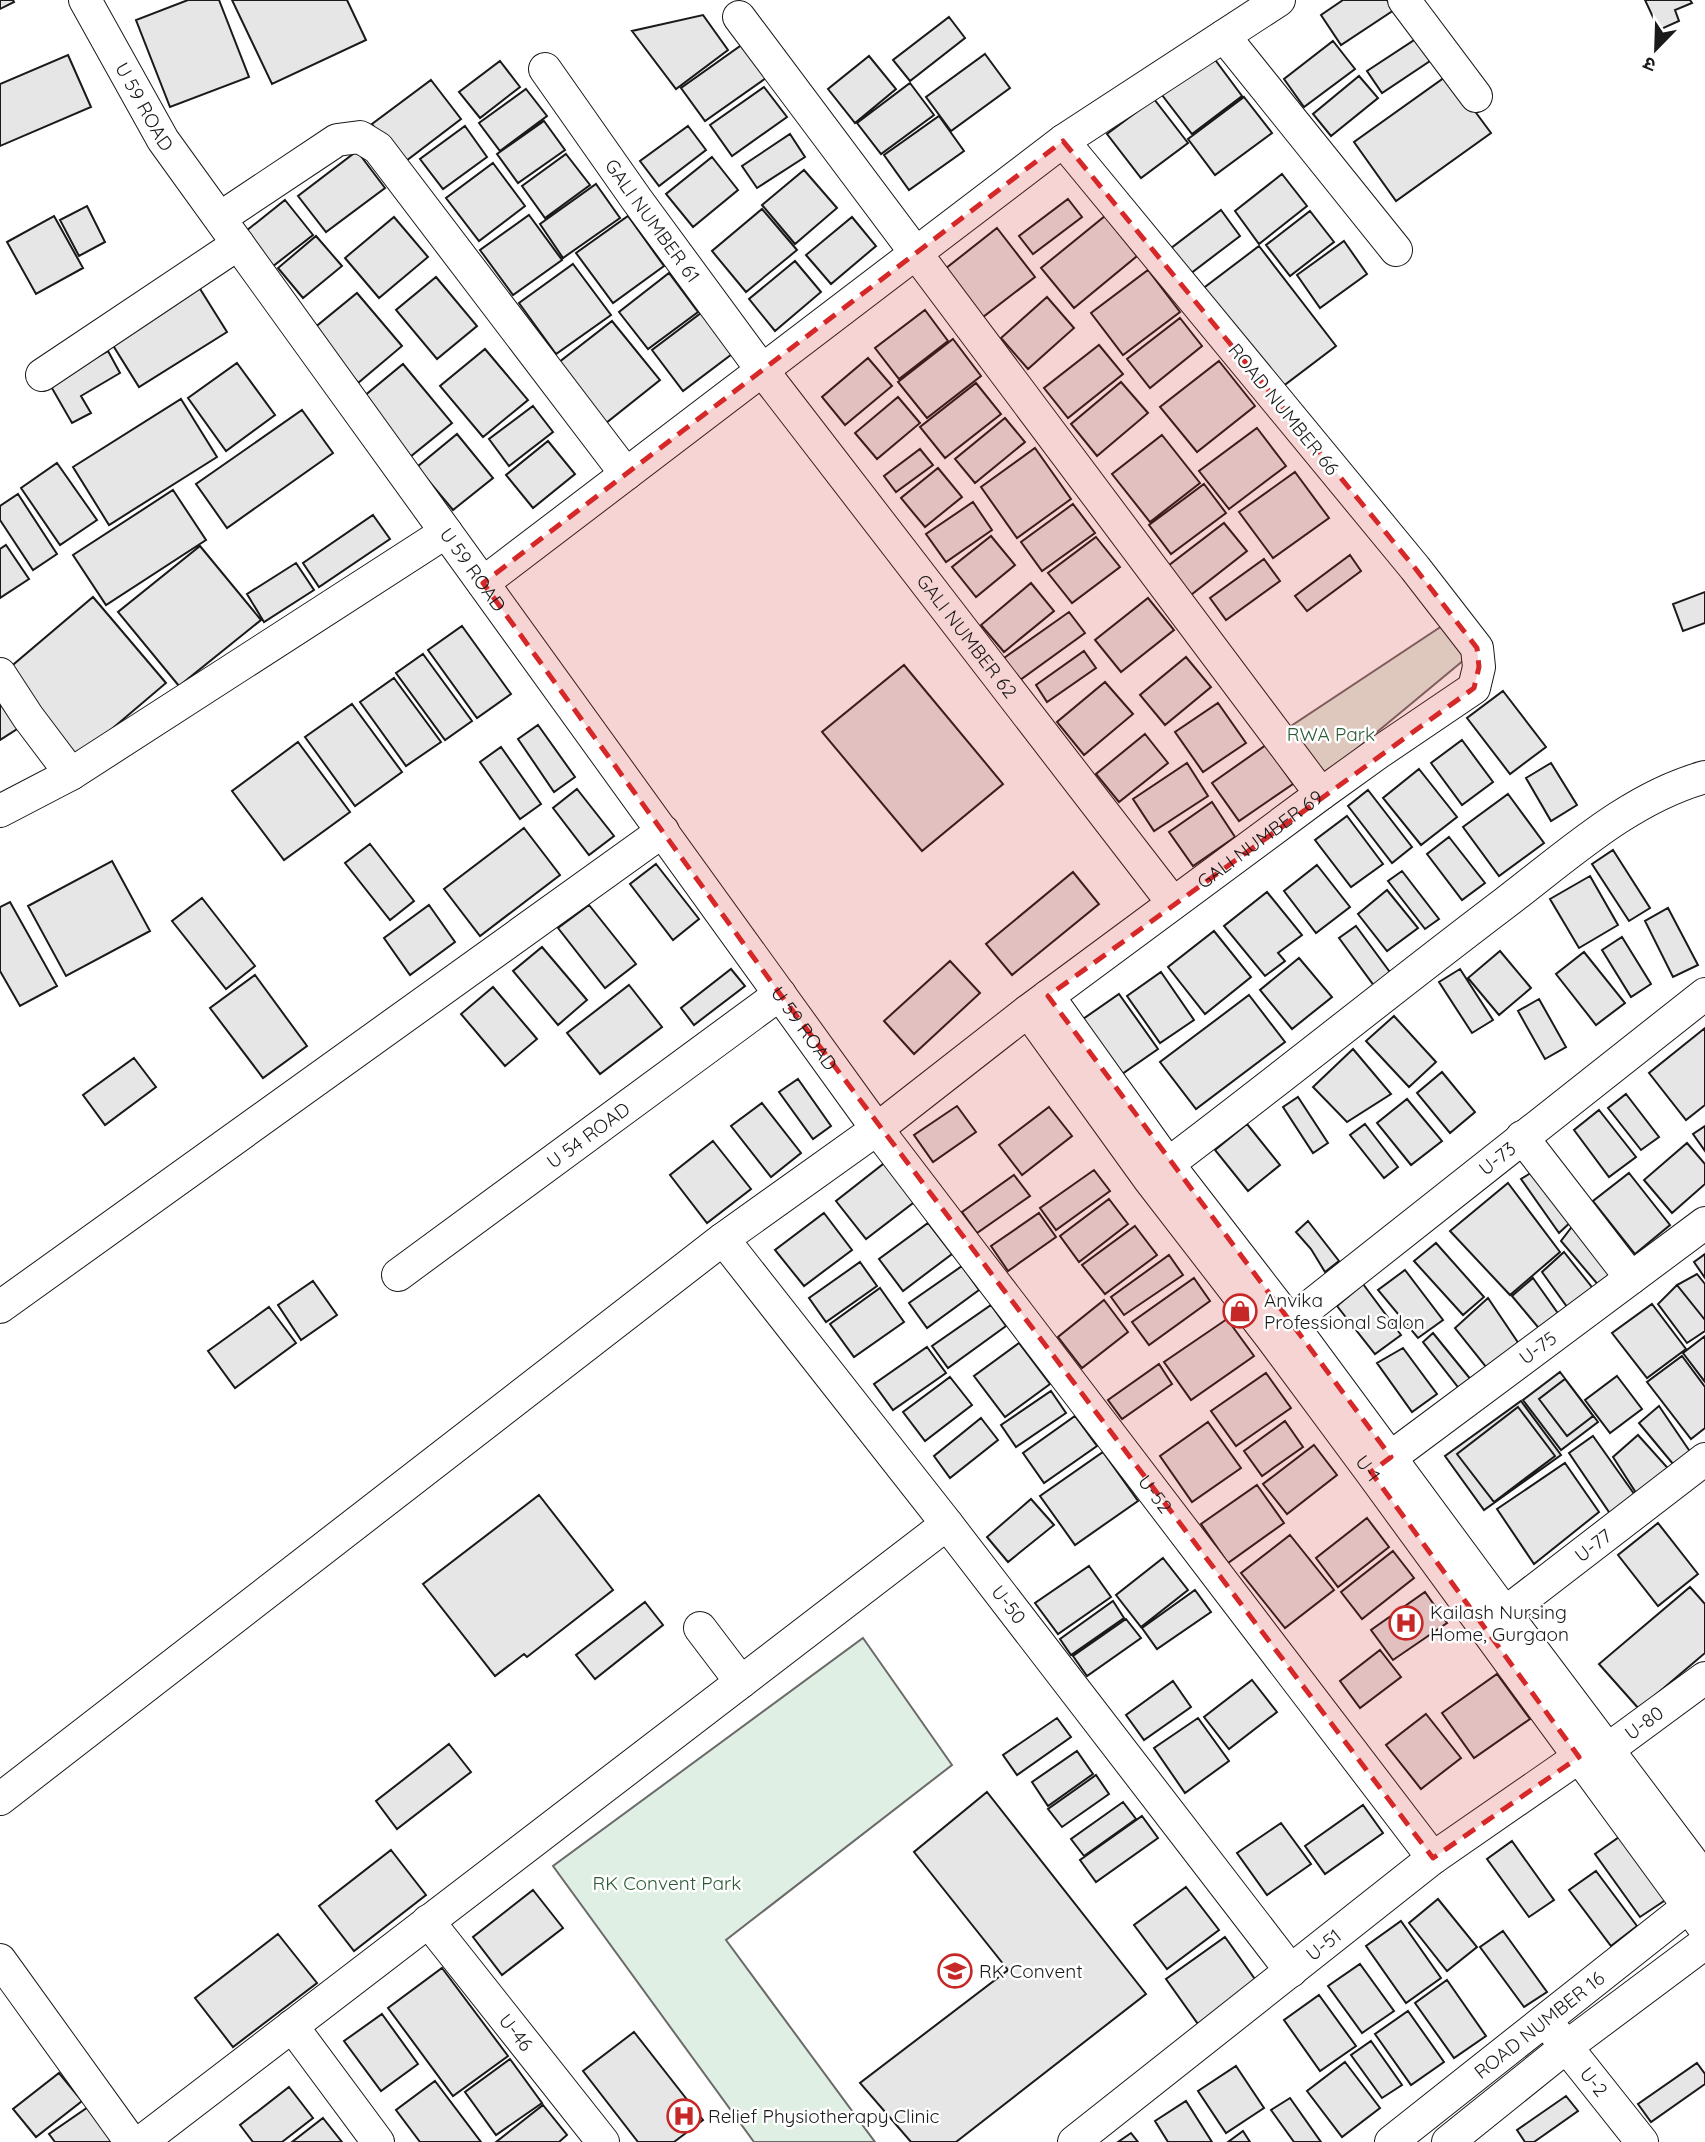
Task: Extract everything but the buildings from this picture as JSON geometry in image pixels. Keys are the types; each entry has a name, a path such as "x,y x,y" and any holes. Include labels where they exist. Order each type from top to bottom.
{"street":[{"name":"U 59 ROAD","path":"85,0 163,140 877,1129"},
{"path":"483,583 1063,141 1279,0"},
{"path":"1404,0 1476,96"},
{"path":"738,17 1321,794"},
{"path":"1224,36 1396,250"},
{"name":"GALI NUMBER 61","path":"545,69 762,370"},
{"path":"220,218 337,140 360,136 378,148 626,474"},
{"name":"ROAD NUMBER 66","path":"1063,141 1478,648 1479,667 1474,688"},
{"path":"42,374 238,244"},
{"name":"GALI NUMBER 62","path":"762,370 1173,903"},
{"path":"0,811 71,774 446,532"},
{"path":"0,674 71,774"},
{"name":"GALI NUMBER 69","path":"0,1799 723,1239 877,1129 1038,1003 1321,794 1474,688"},
{"path":"1159,1171 1398,984 1621,815 1679,784 1705,777"},
{"path":"0,1307 663,831"},
{"name":"U 54 ROAD","path":"398,1275 780,994"},
{"name":"U-73","path":"1290,1322 1705,994"},
{"name":"U-1","path":"1038,1003 1159,1171 1271,1337 1505,1613 1588,1723 1593,1753"},
{"name":"U-52","path":"877,1129 1433,1858"},
{"path":"1522,1137 1631,1278"},
{"name":"U-1","path":"1159,1171 1290,1322 1472,1612 1593,1753 1699,1910"},
{"name":"U-75","path":"1381,1464 1705,1223"},
{"name":"U-50","path":"723,1239 947,1524 1291,1971"},
{"name":"U-77","path":"1505,1613 1705,1459"},
{"path":"141,2142 947,1524"},
{"path":"1472,1612 1505,1613"},
{"path":"700,1628 741,1682"},
{"name":"U-80","path":"1593,1753 1705,1678"},
{"path":"1593,1753 1705,1879"},
{"name":"U-51","path":"1074,2142 1433,1858 1593,1753"},
{"name":"ROAD NUMBER 16","path":"1409,2137 1545,2021 1699,1910"},
{"name":"U-46","path":"428,1921 603,2142"},
{"name":"ROAD NUMBER 16","path":"1448,2142 1566,2047 1705,1943"},
{"path":"0,1960 131,2142"},
{"name":"U-2","path":"1545,2021 1642,2142"},
{"path":"292,2026 379,2142"}],"highlighted area":[{"path":"1063,141 1415,568 1477,648 1479,667 1474,688 1048,996 1391,1457 1371,1472 1579,1757 1433,1858 780,994 483,583"}],"green space":[{"name":"RWA Park","path":"1448,622 1476,650 1324,776 1285,730"},
{"name":"RK Convent Park","path":"863,1638 952,1765 726,1940 875,2142 754,2142 553,1866"}],"place":[{"name":"Anvika Professional Salon","path":"1240,1311"},
{"name":"Kailash Nursing Home, Gurgaon","path":"1406,1623"},
{"name":"RK Convent","path":"955,1971"},
{"name":"Relief Physiotherapy Clinic","path":"684,2116"}]}
